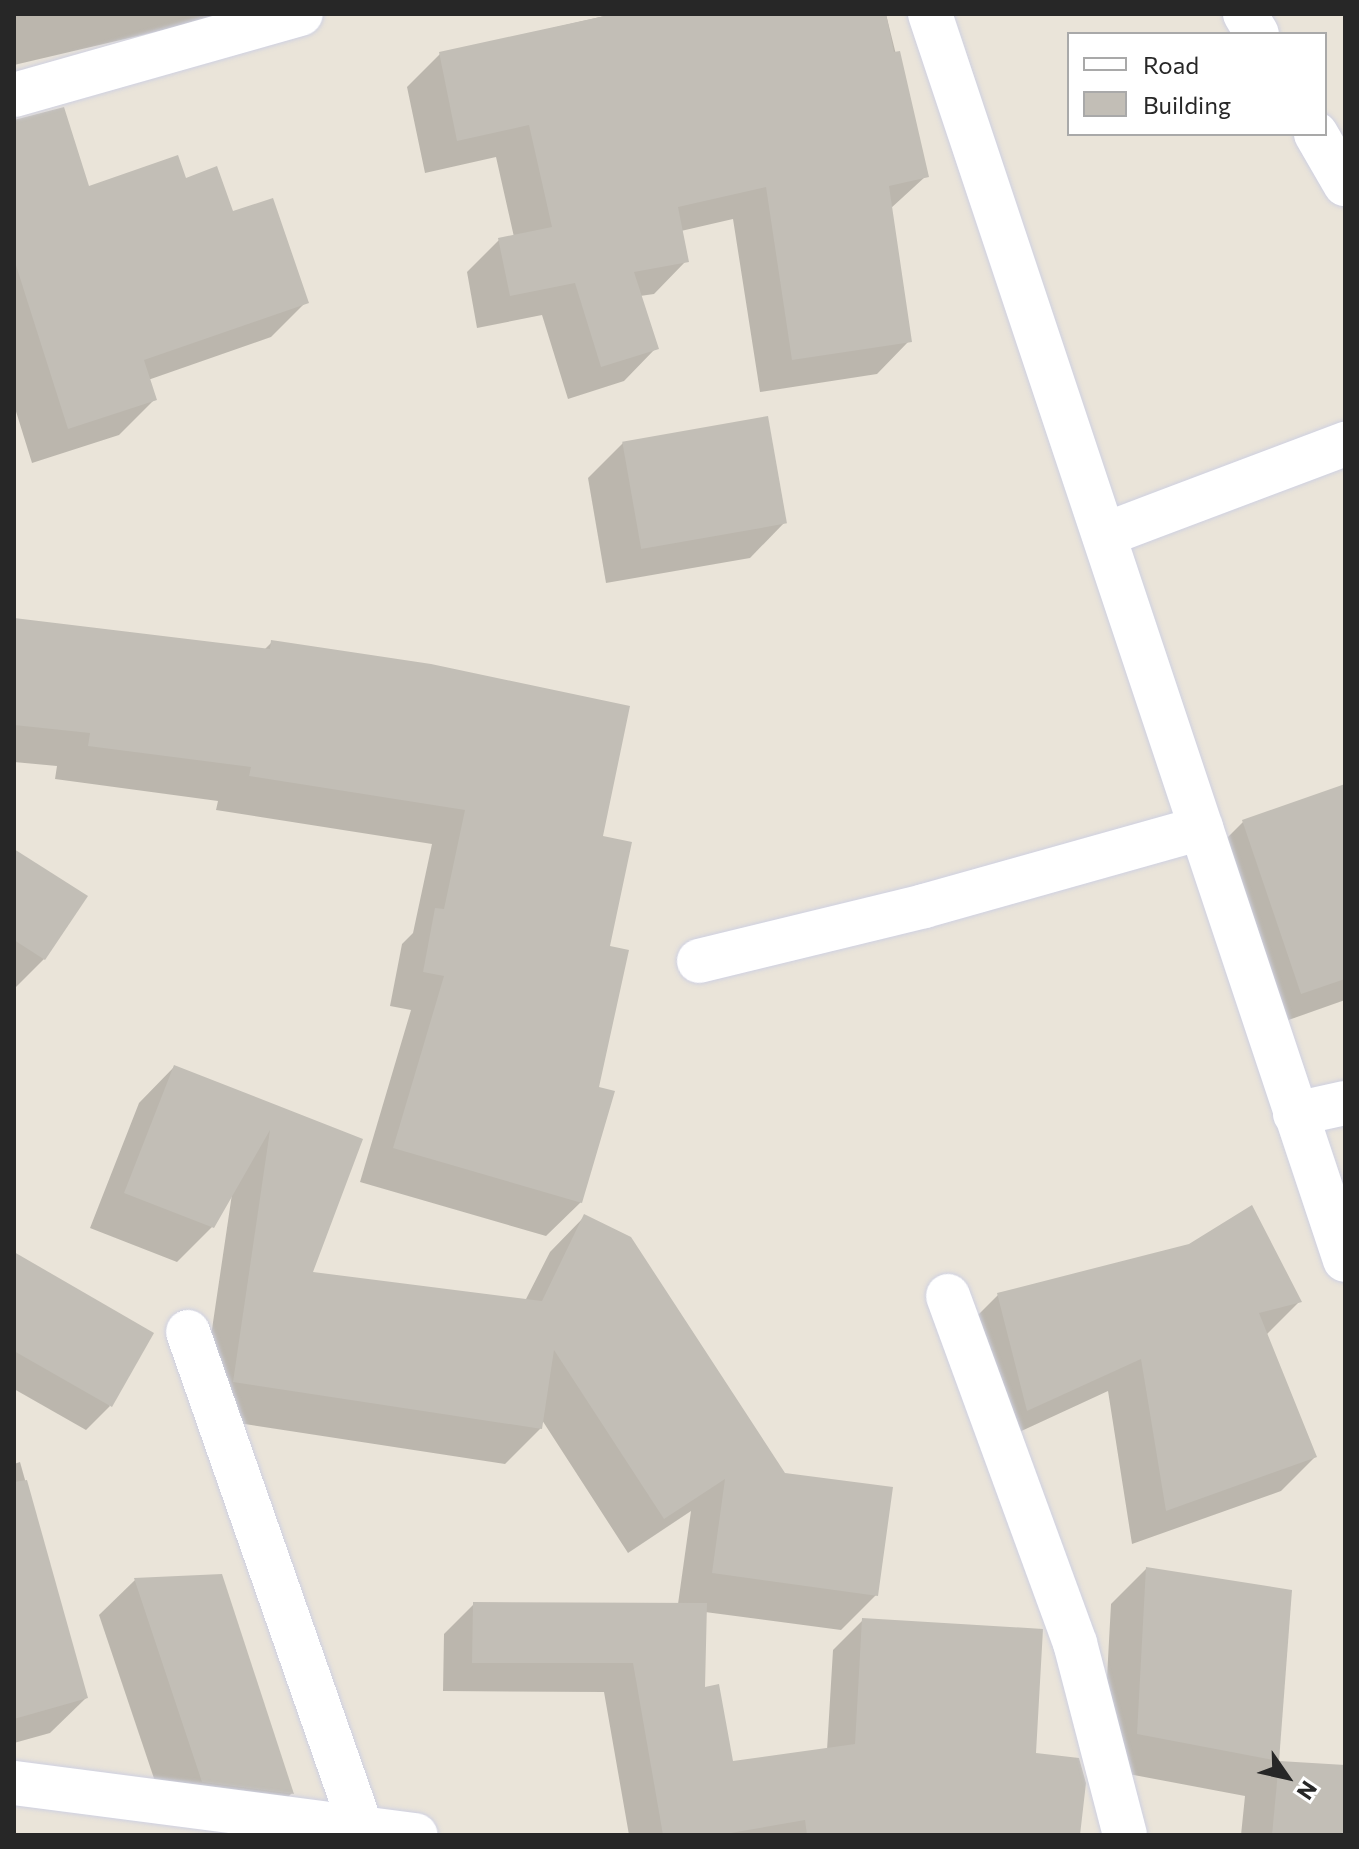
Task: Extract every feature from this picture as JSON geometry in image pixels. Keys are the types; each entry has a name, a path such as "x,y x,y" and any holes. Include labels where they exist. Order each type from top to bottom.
{"street":[{"path":"14,95 301,14"},
{"path":"930,14 1345,1260"},
{"path":"1245,14 1256,32"},
{"path":"1317,136 1345,184"},
{"path":"1104,535 1345,444"},
{"path":"699,961 924,906 1201,828"},
{"path":"1295,1114 1345,1103"},
{"path":"948,1296 1075,1643 1125,1835"},
{"path":"188,1332 361,1827"},
{"path":"14,1783 416,1835"}],"building":[{"path":"614,14 886,14 894,52 900,51 929,177 889,186 912,342 792,360 766,187 678,207 689,262 634,272 659,349 601,367 575,283 510,296 498,238 552,227 529,125 457,141 439,52"},
{"path":"64,107 89,186 178,155 186,178 217,166 233,211 273,198 309,303 144,360 157,400 68,429 14,259 14,120"},
{"path":"768,416 787,523 641,549 622,442"},
{"path":"14,618 270,649 271,640 431,664 630,706 603,836 632,842 610,946 629,950 599,1087 615,1091 582,1203 393,1148 444,976 423,972 435,908 444,909 465,810 249,776 251,767 88,746 90,733 14,725"},
{"path":"1345,784 1345,979 1301,994 1242,820"},
{"path":"14,849 88,896 45,960 14,940"},
{"path":"174,1065 363,1139 313,1272 542,1301 584,1214 631,1237 785,1473 893,1487 878,1596 712,1573 725,1479 664,1519 554,1350 542,1429 233,1382 270,1130 214,1228 124,1193"},
{"path":"1252,1205 1302,1302 1259,1313 1317,1457 1166,1511 1141,1359 1027,1411 997,1293 1189,1244"},
{"path":"14,1252 154,1333 112,1407 14,1351"},
{"path":"27,1480 88,1698 14,1719 14,1482"},
{"path":"1146,1567 1292,1590 1279,1761 1137,1734"},
{"path":"222,1574 294,1794 202,1782 134,1578"},
{"path":"473,1602 707,1603 705,1687 719,1684 733,1761 855,1744 862,1618 1043,1629 1036,1753 1079,1758 1086,1783 1080,1835 807,1835 805,1820 719,1835 663,1835 633,1663 472,1663"},
{"path":"1279,1761 1345,1765 1345,1835 1272,1835"}]}
